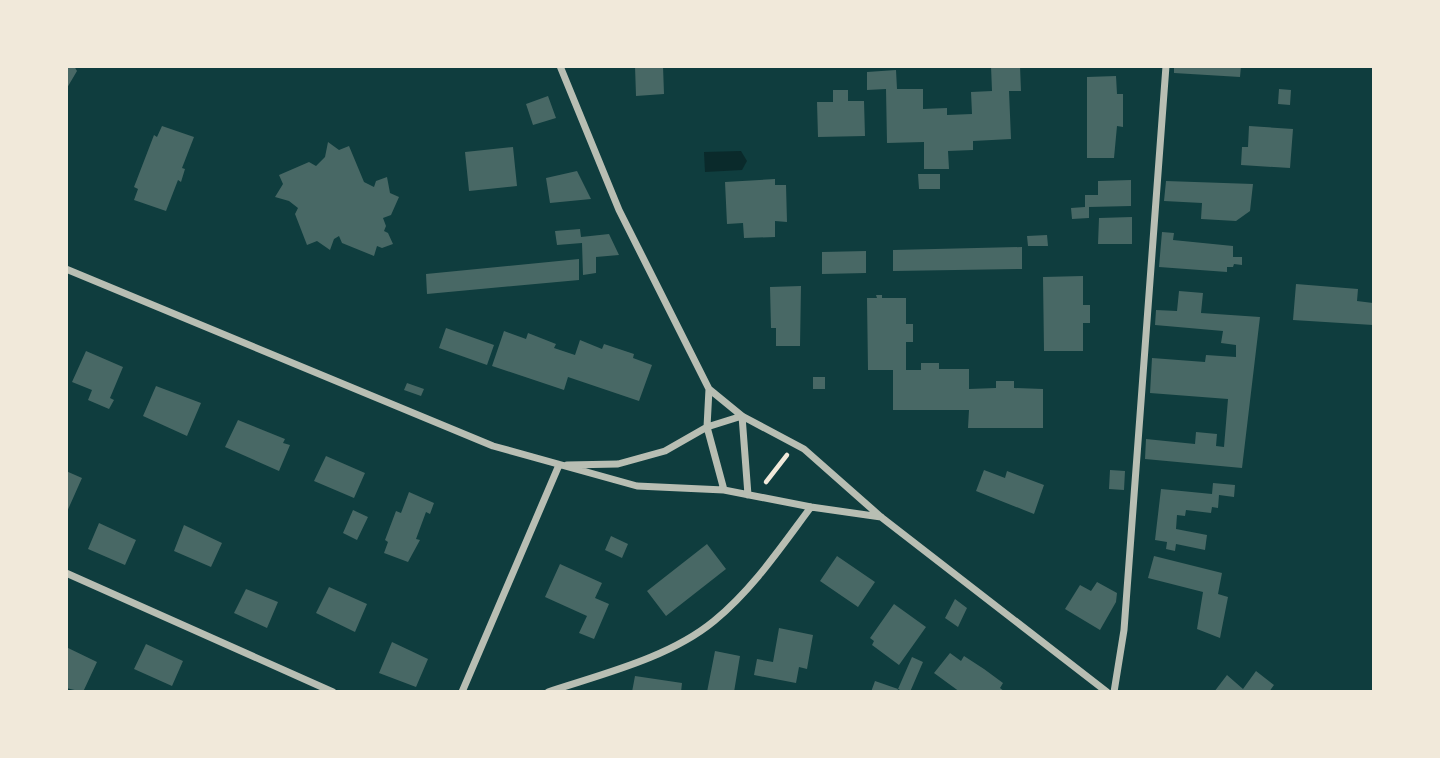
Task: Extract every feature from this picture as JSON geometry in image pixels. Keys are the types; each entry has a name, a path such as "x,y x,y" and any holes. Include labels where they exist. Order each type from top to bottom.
{"street":[{"path":"560,66 620,210 709,389 742,416 804,449 881,517 1107,691"},
{"path":"1114,691 1124,630 1166,66"},
{"path":"66,269 483,442 637,486 724,490 811,508 881,517"},
{"path":"709,389 706,427 724,490"},
{"path":"559,465 618,464 665,451 706,427 742,416"},
{"path":"742,416 748,495"},
{"path":"462,691 559,465"},
{"path":"548,691 647,659 713,622 769,566 811,508"},
{"path":"66,573 333,691"}],"path":[{"path":"766,482 792,449"}],"water":[{"path":"741,151 747,161 742,170 705,172 704,152"}],"building":[{"path":"66,66 74,66 77,71 67,88"},
{"path":"635,66 663,66 664,94 636,96"},
{"path":"991,66 1020,66 1021,91 1009,91 1011,139 973,141 973,150 948,151 949,169 924,169 924,142 887,143 886,89 867,90 867,72 896,70 897,89 923,89 923,109 947,108 947,115 972,114 971,92 992,91"},
{"path":"1174,66 1241,66 1240,77 1174,73"},
{"path":"1116,76 1117,94 1123,94 1123,127 1117,126 1114,158 1087,158 1087,77"},
{"path":"1279,89 1291,90 1290,105 1278,104"},
{"path":"833,90 848,90 848,101 864,101 865,136 818,137 817,102 833,102"},
{"path":"548,96 556,118 533,125 526,104"},
{"path":"162,126 194,137 182,168 185,169 181,182 178,180 166,211 134,200 138,189 134,187 154,135 157,137"},
{"path":"1249,126 1293,129 1290,168 1241,165 1242,147 1248,147"},
{"path":"328,142 339,150 349,146 364,182 374,187 376,181 387,177 390,193 399,197 391,215 383,218 386,226 384,231 388,233 393,244 382,248 377,246 374,256 342,243 339,236 334,239 330,250 317,241 307,245 295,214 298,208 289,201 275,197 283,184 279,175 309,162 316,166 325,157"},
{"path":"513,147 517,186 469,191 465,152"},
{"path":"577,171 591,199 550,203 546,178"},
{"path":"918,174 940,174 940,189 919,189"},
{"path":"775,179 775,185 786,185 787,222 775,221 775,237 744,238 743,223 727,224 725,182"},
{"path":"1131,180 1131,206 1089,207 1089,218 1072,219 1071,208 1085,207 1085,195 1098,195 1098,181"},
{"path":"1166,181 1253,184 1250,211 1236,221 1201,219 1202,203 1164,201"},
{"path":"1132,217 1132,244 1098,244 1099,218"},
{"path":"580,229 581,237 609,234 619,255 596,257 596,273 583,275 582,243 557,245 555,231"},
{"path":"1162,232 1174,233 1173,240 1233,246 1233,257 1242,257 1242,265 1227,267 1227,272 1159,267"},
{"path":"1047,235 1048,246 1028,246 1027,236"},
{"path":"1022,247 1022,269 893,271 893,250"},
{"path":"866,251 866,273 822,274 822,252"},
{"path":"579,259 579,280 427,294 426,274"},
{"path":"1083,276 1083,305 1090,305 1090,323 1083,323 1083,351 1044,351 1043,277"},
{"path":"1296,284 1358,289 1357,301 1373,303 1373,325 1293,320"},
{"path":"801,286 800,346 776,346 776,328 771,328 770,287"},
{"path":"1179,291 1203,293 1201,313 1260,317 1242,468 1145,459 1146,439 1195,444 1196,432 1217,434 1216,446 1224,447 1228,399 1150,393 1152,358 1205,362 1206,355 1236,357 1236,345 1221,343 1223,331 1155,325 1156,310 1177,311"},
{"path":"876,295 882,295 882,298 906,298 906,324 913,324 913,342 906,342 906,370 921,370 921,363 939,363 939,369 969,369 969,389 996,388 996,381 1014,381 1014,388 1043,389 1043,428 968,428 969,410 893,410 893,370 868,370 867,298 877,298"},
{"path":"446,328 494,345 487,365 439,348"},
{"path":"504,331 526,339 528,333 556,344 554,348 575,355 580,340 602,349 604,344 634,354 633,358 652,365 639,401 568,377 564,390 492,366"},
{"path":"86,351 123,367 110,398 114,400 109,409 88,400 92,390 72,382"},
{"path":"813,377 825,377 825,389 813,389"},
{"path":"407,383 424,389 421,396 404,390"},
{"path":"156,386 201,403 187,436 143,416"},
{"path":"238,420 285,439 283,443 290,445 279,471 225,447"},
{"path":"326,456 365,473 354,498 314,481"},
{"path":"984,470 1005,478 1007,471 1044,485 1034,514 976,491"},
{"path":"1110,470 1125,471 1124,490 1109,489"},
{"path":"66,471 82,478 66,514"},
{"path":"1213,483 1235,485 1234,497 1219,495 1218,508 1212,507 1211,513 1186,510 1185,516 1177,515 1176,529 1207,535 1205,550 1176,544 1175,551 1166,549 1167,542 1155,540 1161,489 1212,494"},
{"path":"409,492 434,503 430,514 426,512 416,539 420,540 408,562 384,553 388,542 385,540 396,511 401,513"},
{"path":"353,510 368,517 357,540 343,533"},
{"path":"99,523 136,540 125,565 88,549"},
{"path":"184,525 222,543 211,567 174,551"},
{"path":"611,536 628,544 622,558 605,550"},
{"path":"707,544 726,569 666,616 647,591"},
{"path":"837,556 875,582 858,607 820,581"},
{"path":"1154,556 1222,573 1218,594 1228,597 1220,638 1197,629 1203,592 1148,578"},
{"path":"560,564 602,583 595,598 609,604 594,639 579,633 587,616 545,597"},
{"path":"1097,582 1117,593 1116,602 1100,630 1065,609 1080,585 1091,591"},
{"path":"329,587 367,604 355,632 316,613"},
{"path":"246,589 278,602 267,628 234,613"},
{"path":"955,599 967,608 958,627 945,618"},
{"path":"894,604 926,627 899,665 872,645 874,641 870,638"},
{"path":"779,628 813,635 807,669 799,667 796,683 754,675 757,659 773,662"},
{"path":"392,642 428,659 416,687 379,673"},
{"path":"146,644 183,661 172,686 134,669"},
{"path":"66,647 97,662 83,692 66,688"},
{"path":"715,651 740,656 734,692 707,692"},
{"path":"950,653 961,661 964,656 984,669 1003,683 1000,688 1005,692 960,692 934,673"},
{"path":"912,657 923,662 910,692 904,692 898,689"},
{"path":"1256,671 1274,685 1269,692 1214,692 1227,675 1243,689"},
{"path":"635,676 682,683 681,692 632,692"},
{"path":"875,681 898,689 897,692 871,692"}]}
